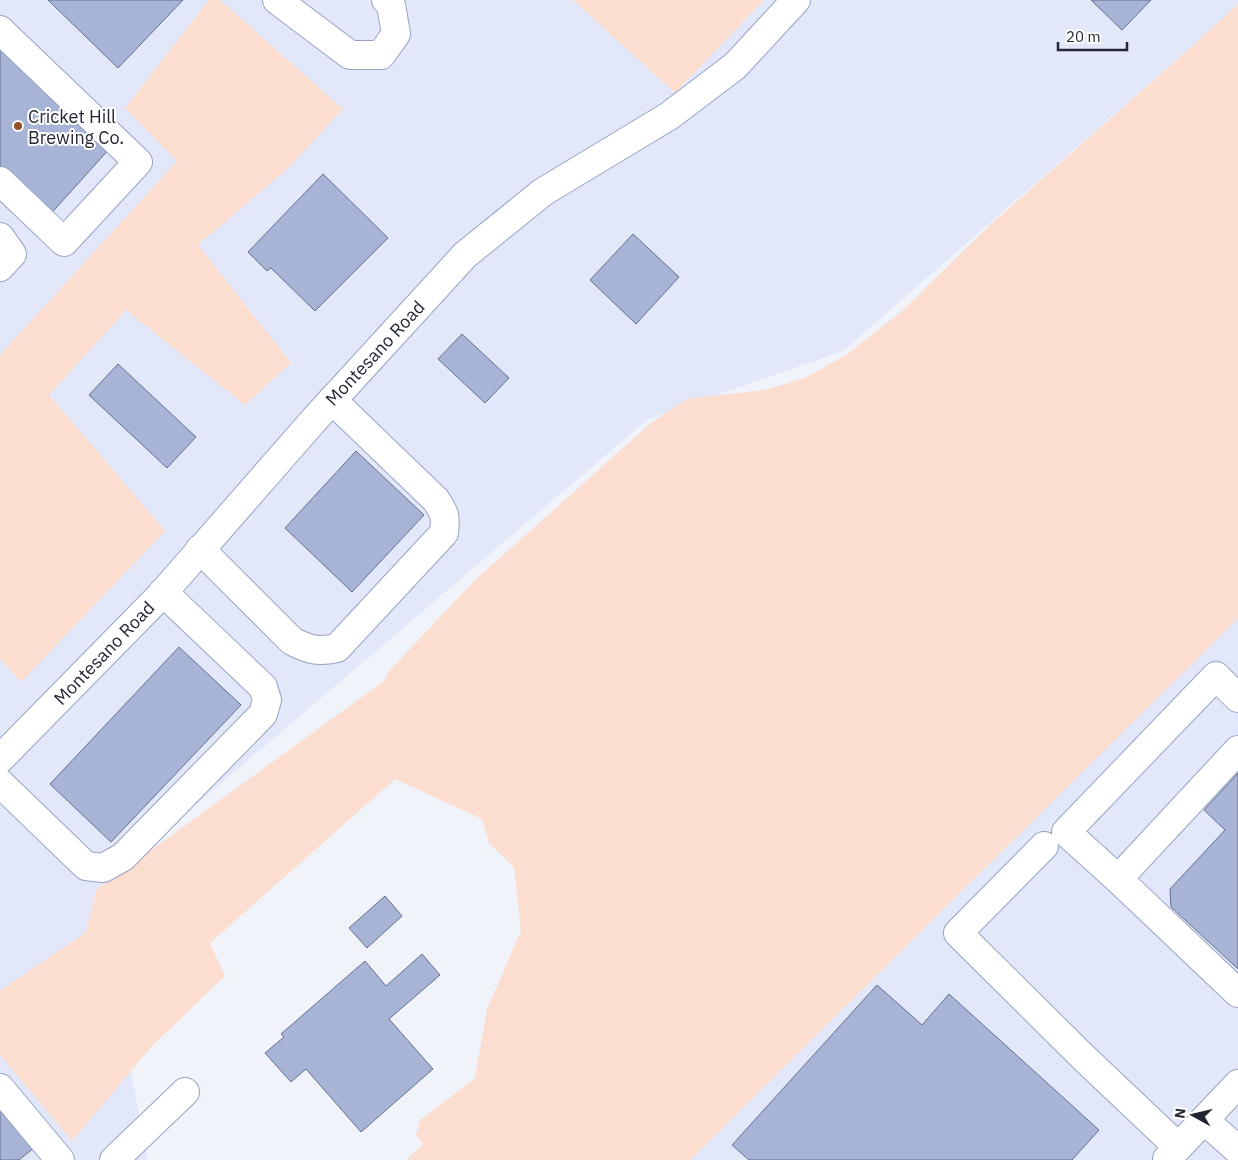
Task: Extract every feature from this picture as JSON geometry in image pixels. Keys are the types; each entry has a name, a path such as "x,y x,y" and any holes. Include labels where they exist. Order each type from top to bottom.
{"street":[{"path":"277,0 350,55 381,54 396,34 391,5 386,0"},
{"name":"Montesano Road","path":"0,759 163,592 332,400 465,255 543,192 669,116 734,66 796,0"},
{"path":"0,30 138,162 64,242 0,181"},
{"path":"0,237 12,254 0,266"},
{"path":"200,549 292,641 306,648 324,651 337,648 444,533 446,518 436,500 332,400"},
{"path":"0,783 86,866 103,868 123,856 263,714 267,700 263,687 163,592"},
{"path":"1238,698 1216,676 1066,832 1238,993"},
{"path":"1118,879 1238,750"},
{"path":"1044,846 958,933 1082,1056 1172,1153 1238,1084"},
{"path":"0,1088 60,1160"},
{"path":"114,1160 185,1092"},
{"path":"1204,1120 1238,1150"}],"shaded area":[{"path":"0,0 573,0 675,93 764,0 1238,0 1238,4 843,351 648,419 96,890 148,1160 0,1160"},
{"path":"209,0 220,0 343,109 288,168 198,245 291,363 245,405 126,310 49,395 165,531 21,682 0,659 0,355 177,161 125,108"},
{"path":"573,0 764,0 675,93"},
{"path":"1238,4 1238,618 690,1160 406,1160 423,1144 416,1135 420,1120 475,1078 487,1009 521,931 514,867 489,843 482,819 395,779 210,943 225,976 151,1047 72,1141 0,1055 0,991 86,932 96,890 384,681 389,671 474,581 651,423 687,399 764,390 805,378 846,355 901,312 989,226"},
{"path":"1238,618 1238,1160 690,1160"}],"building":[{"path":"48,0 183,0 118,68"},
{"path":"1091,0 1151,0 1122,30"},
{"path":"0,39 111,147 47,218 0,173"},
{"path":"323,174 388,238 315,311 271,268 267,271 248,252"},
{"path":"633,234 679,277 636,324 590,280"},
{"path":"462,334 509,378 485,403 438,359"},
{"path":"118,364 196,437 167,468 89,395"},
{"path":"356,451 424,515 352,592 285,528"},
{"path":"179,647 241,705 111,842 50,784"},
{"path":"1238,773 1238,969 1171,907 1170,889 1225,830 1204,810"},
{"path":"385,896 402,916 367,948 349,928"},
{"path":"422,954 440,975 389,1019 433,1069 361,1132 306,1069 291,1082 265,1053 284,1037 281,1034 365,961 386,986"},
{"path":"877,985 922,1025 949,994 1099,1130 1072,1160 749,1160 732,1145"},
{"path":"0,1103 35,1147 19,1160 0,1160"}],"place":[{"name":"Cricket Hill Brewing Co.","path":"18,126"}]}
